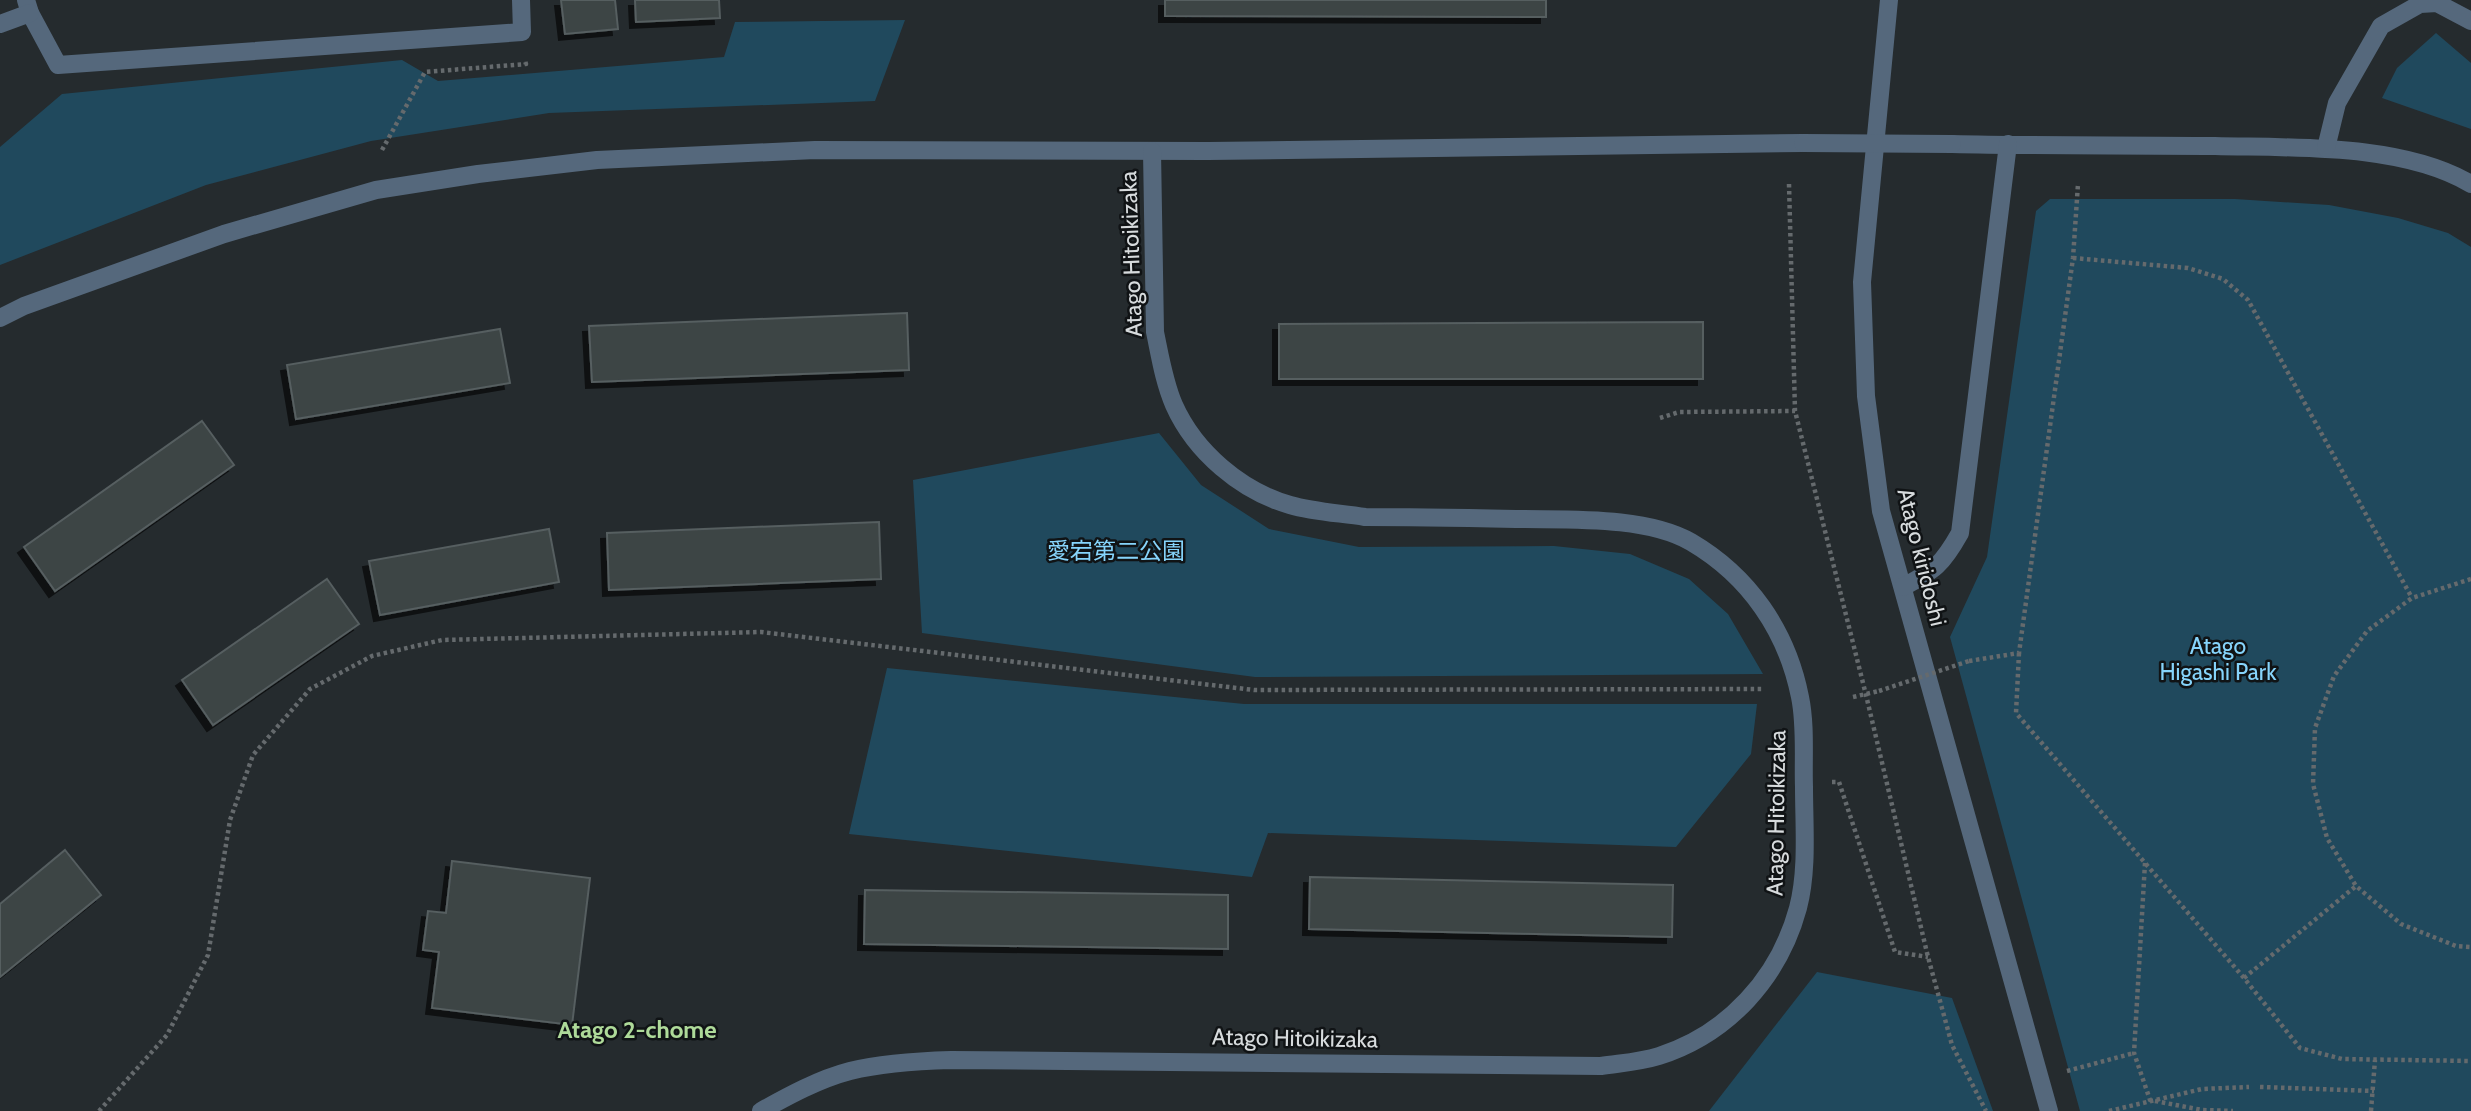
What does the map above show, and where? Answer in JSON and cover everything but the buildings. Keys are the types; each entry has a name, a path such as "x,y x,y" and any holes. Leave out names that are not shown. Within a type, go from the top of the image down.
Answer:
{"street":[{"path":"0,24 28,7 58,65 522,32 521,0"},
{"name":"Atago kiridoshi","path":"1889,0 1863,282 1866,396 1881,511 2049,1111"},
{"path":"2326,148 2337,103 2381,26 2420,4 2437,3 2471,21"},
{"path":"0,318 24,306 224,234 376,190 478,174 597,160 815,149 1152,151 1803,143 2326,148 2398,158 2453,174 2471,184"},
{"path":"1903,587 1937,568 1948,555 1959,533 2008,144"},
{"name":"Atago Hitoikizaka","path":"761,1111 784,1098 848,1072 901,1062 951,1060 1601,1066 1657,1057 1688,1045 1719,1026 1746,1003 1768,975 1785,945 1799,906 1802,875 1804,783 1801,699 1789,656 1771,617 1747,586 1689,541 1659,530 1617,522 1365,517 1325,512 1289,505 1251,488 1223,468 1202,449 1174,405 1155,332 1152,151"}],"path":[{"path":"382,150 425,72 526,64 522,32"},
{"path":"1789,184 1795,411 1928,957 1952,1045 1986,1111"},
{"path":"2078,184 2073,258 2019,653 2016,713 2244,978 2300,1048 2342,1059 2471,1061"},
{"path":"2073,258 2188,268 2222,279 2248,300 2412,598"},
{"path":"1660,418 1679,412 1795,411"},
{"path":"2471,579 2412,598 2367,631 2334,676 2315,729 2313,784 2327,838 2356,886 2401,924 2456,946 2471,947"},
{"path":"99,1111 167,1035 208,955 230,820 253,755 310,689 372,656 442,639 761,632 1254,690 1762,689"},
{"path":"1853,697 1880,691 1969,661 2019,653"},
{"path":"1804,783 1839,782 1895,952 1928,957"},
{"path":"2146,863 2134,1053 2150,1100"},
{"path":"2244,978 2356,886"},
{"path":"2063,1072 2134,1053"},
{"path":"2371,1111 2375,1060"},
{"path":"2109,1111 2202,1088 2249,1087"},
{"path":"2260,1087 2374,1091"},
{"path":"2150,1100 2202,1110 2232,1111"}],"green space":[{"path":"905,20 875,101 549,113 371,141 206,185 0,265 0,147 62,94 402,60 438,81 724,57 735,22"},
{"path":"2436,33 2471,63 2471,129 2382,98 2397,68"},
{"name":"Atago Higashi Park","path":"2050,199 2235,199 2329,205 2398,218 2448,233 2471,247 2471,1111 2080,1111 1950,637 1987,557 2036,211"},
{"name":"愛宕第二公園","path":"1159,433 1201,485 1269,529 1359,547 1554,546 1630,554 1689,579 1728,614 1763,674 1255,677 922,633 913,480"},
{"path":"887,668 1244,704 1757,704 1751,754 1676,847 1268,833 1252,877 849,834"},
{"path":"1817,972 1952,998 1993,1111 1709,1111"}],"district":[{"name":"Atago 2-chome","path":"637,1030"}]}
